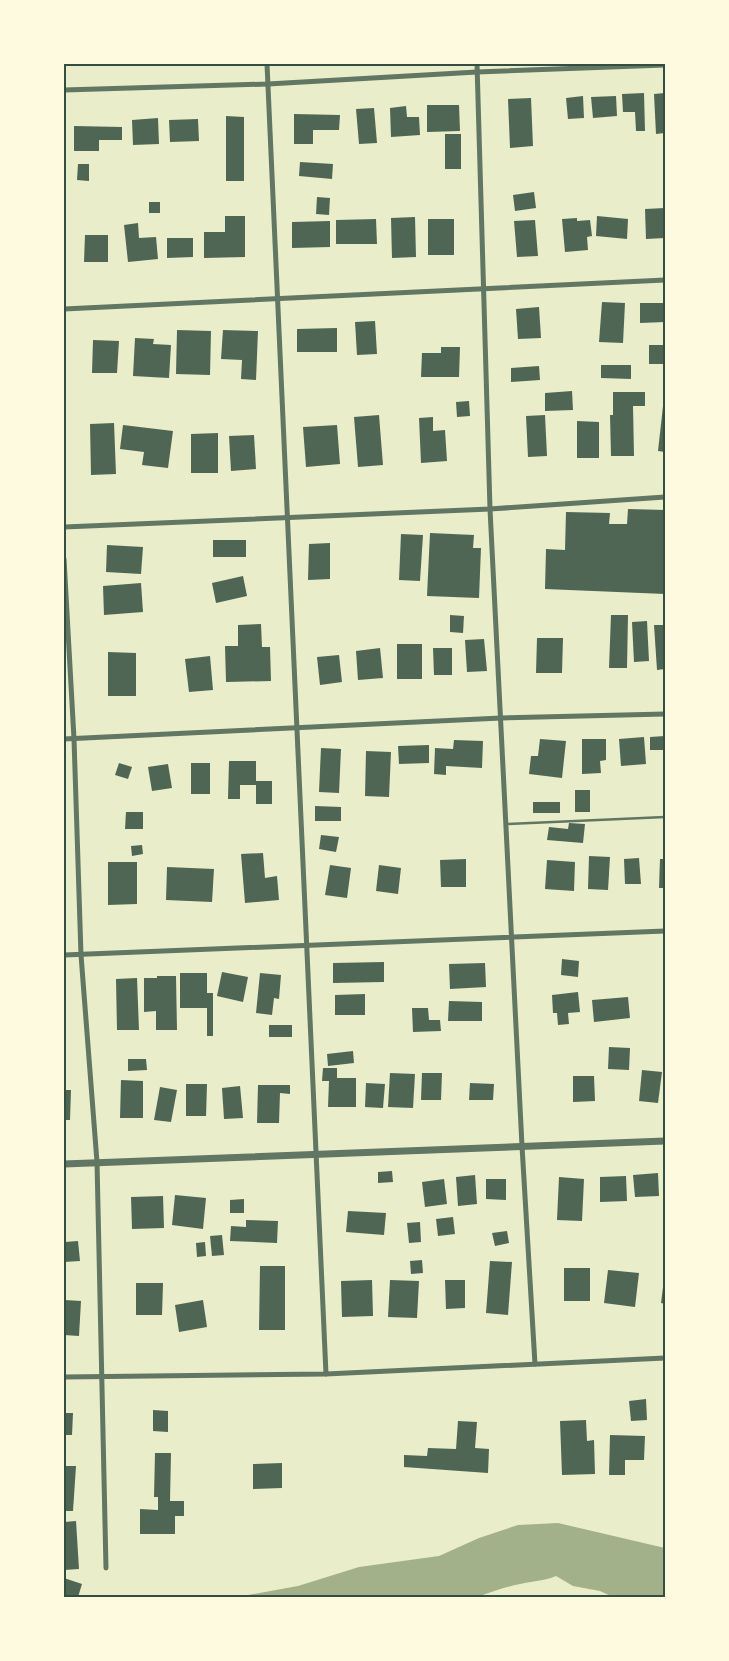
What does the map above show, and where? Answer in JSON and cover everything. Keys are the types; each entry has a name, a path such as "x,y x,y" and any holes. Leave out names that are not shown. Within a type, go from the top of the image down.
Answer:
{"street":[{"path":"267,64 326,1374"},
{"path":"477,64 490,509 534,1364"},
{"path":"64,90 268,84 665,64"},
{"path":"64,310 665,280"},
{"path":"64,527 490,509 665,497"},
{"path":"64,559 74,739 81,954 97,1162 106,1568"},
{"path":"64,739 501,718 665,714"},
{"path":"64,955 513,938 665,930"},
{"path":"64,1164 665,1141"},
{"path":"64,1377 326,1374 665,1358"}],"lane":[{"path":"507,824 665,817"}],"shaded area":[{"path":"558,1523 665,1548 665,1597 613,1597 600,1591 573,1586 556,1576 477,1597 245,1597 298,1586 359,1567 439,1556 479,1538 518,1525"}],"building":[{"path":"644,93 645,131 636,131 635,112 623,112 622,94"},
{"path":"665,93 665,133 656,134 654,94"},
{"path":"583,96 584,118 568,119 566,98"},
{"path":"616,96 617,116 593,118 591,97"},
{"path":"531,98 533,146 510,148 508,99"},
{"path":"427,105 459,105 460,131 427,132"},
{"path":"406,106 407,117 419,117 420,135 391,137 390,108"},
{"path":"374,108 377,143 359,144 356,109"},
{"path":"294,114 340,115 339,130 313,130 313,144 294,144"},
{"path":"226,116 244,117 244,181 226,181"},
{"path":"158,118 159,144 133,145 132,120"},
{"path":"198,119 199,141 170,142 169,120"},
{"path":"74,126 122,127 122,140 99,140 99,151 74,151"},
{"path":"445,134 461,134 461,169 445,169"},
{"path":"300,162 333,164 332,179 299,176"},
{"path":"78,164 89,164 89,181 77,180"},
{"path":"534,192 536,208 515,211 513,195"},
{"path":"317,197 330,198 329,215 316,214"},
{"path":"149,202 160,202 160,213 149,213"},
{"path":"665,208 665,238 646,239 645,209"},
{"path":"225,216 245,216 245,257 204,258 204,232 225,232"},
{"path":"597,216 628,219 627,239 596,236"},
{"path":"415,217 416,257 392,258 391,218"},
{"path":"577,218 577,221 590,220 592,236 587,237 588,250 565,252 562,219"},
{"path":"376,219 377,244 336,244 336,220"},
{"path":"428,219 454,219 454,255 428,255"},
{"path":"535,220 538,256 517,257 514,221"},
{"path":"330,221 330,247 292,248 292,222"},
{"path":"138,223 139,238 156,237 158,259 128,262 124,225"},
{"path":"85,235 108,235 108,262 84,262"},
{"path":"167,238 193,238 193,257 167,258"},
{"path":"602,302 625,303 623,343 599,342"},
{"path":"640,303 665,303 665,322 640,323"},
{"path":"539,307 541,338 518,339 516,309"},
{"path":"375,321 377,354 357,355 355,322"},
{"path":"337,328 337,352 297,352 297,329"},
{"path":"177,330 211,331 210,375 176,374"},
{"path":"223,330 258,331 256,380 241,379 242,360 221,359"},
{"path":"135,338 154,339 153,344 171,345 169,378 133,376"},
{"path":"93,340 119,341 117,373 92,373"},
{"path":"649,345 665,345 665,364 649,364"},
{"path":"441,347 460,347 459,377 421,377 422,353 441,353"},
{"path":"601,365 631,365 631,379 601,378"},
{"path":"539,366 540,380 511,382 511,368"},
{"path":"572,391 573,410 545,411 545,393"},
{"path":"613,392 645,392 645,406 633,406 634,456 611,456 610,415 613,415"},
{"path":"469,401 470,416 457,417 456,402"},
{"path":"663,406 665,406 665,452 658,451"},
{"path":"379,415 383,465 358,467 354,417"},
{"path":"545,415 547,456 528,457 526,416"},
{"path":"433,417 433,431 445,430 447,461 421,463 419,418"},
{"path":"577,421 599,422 599,458 577,458"},
{"path":"114,423 116,474 91,475 90,424"},
{"path":"123,425 173,431 168,468 142,465 144,452 120,449"},
{"path":"337,425 340,464 306,467 303,427"},
{"path":"218,433 218,473 191,473 191,434"},
{"path":"254,435 256,469 231,471 229,436"},
{"path":"628,509 665,510 665,594 545,589 546,549 565,550 566,512 610,513 609,524 627,524"},
{"path":"430,533 474,535 473,548 481,548 479,598 427,596"},
{"path":"401,534 423,535 420,581 399,580"},
{"path":"213,540 246,540 246,557 213,557"},
{"path":"330,543 330,579 308,580 309,544"},
{"path":"107,545 143,547 141,574 106,572"},
{"path":"243,576 247,596 216,603 212,583"},
{"path":"141,583 143,612 104,615 103,586"},
{"path":"450,615 464,616 463,633 450,632"},
{"path":"611,615 628,615 627,668 609,668"},
{"path":"647,621 649,661 634,662 632,622"},
{"path":"261,624 262,647 270,647 271,681 226,682 225,646 238,646 238,625"},
{"path":"654,625 665,625 665,669 657,670"},
{"path":"537,638 563,638 562,673 536,673"},
{"path":"484,639 487,671 467,672 465,640"},
{"path":"397,644 422,644 422,679 397,679"},
{"path":"380,648 383,678 358,680 356,651"},
{"path":"433,648 452,648 452,675 434,675"},
{"path":"108,652 136,653 136,696 108,696"},
{"path":"339,655 342,682 320,685 317,657"},
{"path":"210,656 213,690 189,692 185,659"},
{"path":"665,736 665,750 650,750 650,737"},
{"path":"644,737 646,764 621,766 619,739"},
{"path":"540,739 566,741 562,778 529,774 531,756 538,756"},
{"path":"582,739 606,739 606,760 600,761 601,773 582,774"},
{"path":"454,740 483,741 482,768 446,766 446,775 434,774 435,748 453,749"},
{"path":"429,745 429,763 399,764 398,746"},
{"path":"321,748 341,749 339,793 319,792"},
{"path":"366,751 391,752 389,797 365,796"},
{"path":"229,761 256,761 256,781 272,781 272,804 256,804 256,785 240,785 240,799 228,799"},
{"path":"119,763 132,767 128,779 115,775"},
{"path":"191,763 210,763 210,794 191,794"},
{"path":"168,764 172,788 152,791 148,767"},
{"path":"575,790 590,790 590,812 575,812"},
{"path":"533,802 560,802 560,813 533,813"},
{"path":"315,806 341,807 341,821 315,821"},
{"path":"126,812 143,812 143,829 125,829"},
{"path":"569,823 585,824 583,843 547,840 549,827 568,829"},
{"path":"321,835 339,837 336,852 319,849"},
{"path":"142,845 143,854 132,856 131,846"},
{"path":"263,853 265,878 277,876 279,900 245,903 241,854"},
{"path":"589,856 610,857 608,890 588,889"},
{"path":"639,858 641,884 625,884 624,859"},
{"path":"466,859 466,887 441,887 440,860"},
{"path":"660,859 665,859 665,888 659,888"},
{"path":"547,860 575,862 574,891 545,889"},
{"path":"108,862 137,862 137,904 108,905"},
{"path":"330,865 351,868 347,898 325,895"},
{"path":"379,865 401,868 398,894 376,891"},
{"path":"167,867 214,869 212,902 166,900"},
{"path":"562,959 579,961 578,977 561,975"},
{"path":"384,962 384,982 333,983 333,963"},
{"path":"485,963 486,987 450,989 449,964"},
{"path":"222,972 248,977 243,1002 217,996"},
{"path":"180,973 207,973 207,993 213,993 213,1036 207,1036 207,1008 180,1008"},
{"path":"260,973 281,975 279,999 274,998 272,1015 256,1013"},
{"path":"157,976 176,976 177,1030 156,1030 156,1011 144,1012 144,978 157,978"},
{"path":"137,978 139,1030 117,1030 116,979"},
{"path":"578,992 580,1012 568,1013 569,1024 558,1025 557,1013 553,1013 552,995"},
{"path":"365,994 365,1015 335,1015 335,995"},
{"path":"628,997 630,1018 594,1022 592,1000"},
{"path":"449,1001 482,1002 482,1021 448,1021"},
{"path":"412,1008 428,1008 429,1020 440,1020 441,1031 413,1032"},
{"path":"269,1025 292,1025 292,1037 269,1037"},
{"path":"609,1047 630,1048 629,1070 608,1069"},
{"path":"353,1051 354,1063 328,1066 327,1054"},
{"path":"128,1059 146,1059 147,1070 128,1071"},
{"path":"323,1068 337,1068 337,1078 356,1078 356,1107 328,1107 329,1081 322,1081"},
{"path":"642,1070 662,1072 658,1103 639,1101"},
{"path":"390,1073 415,1074 413,1108 388,1107"},
{"path":"422,1073 442,1073 441,1100 421,1100"},
{"path":"573,1076 594,1076 595,1101 573,1102"},
{"path":"121,1080 143,1081 143,1118 120,1118"},
{"path":"366,1083 385,1084 383,1108 365,1107"},
{"path":"470,1083 494,1084 493,1100 469,1100"},
{"path":"186,1084 207,1084 206,1116 186,1116"},
{"path":"258,1085 290,1085 290,1094 280,1093 279,1123 257,1123"},
{"path":"240,1086 243,1118 224,1119 222,1088"},
{"path":"160,1087 177,1090 171,1122 154,1120"},
{"path":"64,1090 71,1090 70,1120 64,1120"},
{"path":"392,1171 393,1182 378,1183 378,1172"},
{"path":"658,1173 659,1196 635,1197 633,1175"},
{"path":"475,1175 477,1204 458,1206 456,1177"},
{"path":"626,1176 627,1201 600,1202 600,1177"},
{"path":"559,1177 584,1179 582,1221 557,1220"},
{"path":"444,1179 447,1204 425,1207 422,1182"},
{"path":"486,1179 506,1179 506,1200 486,1199"},
{"path":"175,1195 206,1198 203,1229 172,1225"},
{"path":"163,1196 164,1228 132,1229 131,1197"},
{"path":"244,1199 244,1213 230,1213 230,1200"},
{"path":"348,1211 386,1213 384,1235 346,1232"},
{"path":"453,1217 455,1234 438,1236 436,1219"},
{"path":"246,1220 278,1221 277,1243 230,1241 231,1226 246,1227"},
{"path":"420,1222 421,1242 409,1243 407,1223"},
{"path":"507,1231 509,1243 495,1246 492,1233"},
{"path":"222,1235 224,1255 212,1256 210,1236"},
{"path":"78,1241 80,1261 64,1262 64,1242"},
{"path":"205,1242 206,1256 197,1257 196,1243"},
{"path":"422,1260 423,1273 411,1274 410,1261"},
{"path":"490,1261 512,1262 508,1315 486,1313"},
{"path":"260,1266 285,1266 285,1330 259,1330"},
{"path":"564,1268 590,1268 590,1301 564,1301"},
{"path":"608,1270 639,1273 635,1307 604,1303"},
{"path":"665,1279 665,1304 661,1303"},
{"path":"372,1280 373,1316 342,1317 341,1281"},
{"path":"390,1280 419,1281 417,1318 388,1317"},
{"path":"445,1280 465,1280 465,1308 446,1309"},
{"path":"136,1283 163,1283 162,1315 136,1315"},
{"path":"65,1300 81,1301 79,1336 64,1335"},
{"path":"203,1300 207,1327 179,1332 175,1305"},
{"path":"646,1399 647,1420 631,1421 629,1401"},
{"path":"153,1410 168,1411 168,1432 153,1431"},
{"path":"64,1413 73,1413 72,1435 64,1435"},
{"path":"586,1420 587,1441 594,1440 595,1474 562,1475 560,1421"},
{"path":"458,1421 477,1422 475,1448 489,1449 488,1473 404,1467 404,1455 427,1456 428,1448 456,1449"},
{"path":"610,1435 645,1436 644,1460 625,1460 625,1475 609,1475"},
{"path":"155,1453 171,1453 170,1501 184,1501 184,1516 175,1516 175,1534 140,1534 140,1509 158,1510 158,1497 154,1497"},
{"path":"282,1463 282,1488 253,1489 253,1464"},
{"path":"64,1466 76,1466 73,1511 64,1511"},
{"path":"76,1521 79,1569 64,1570 64,1522"},
{"path":"64,1578 82,1584 78,1597 64,1597"}]}
